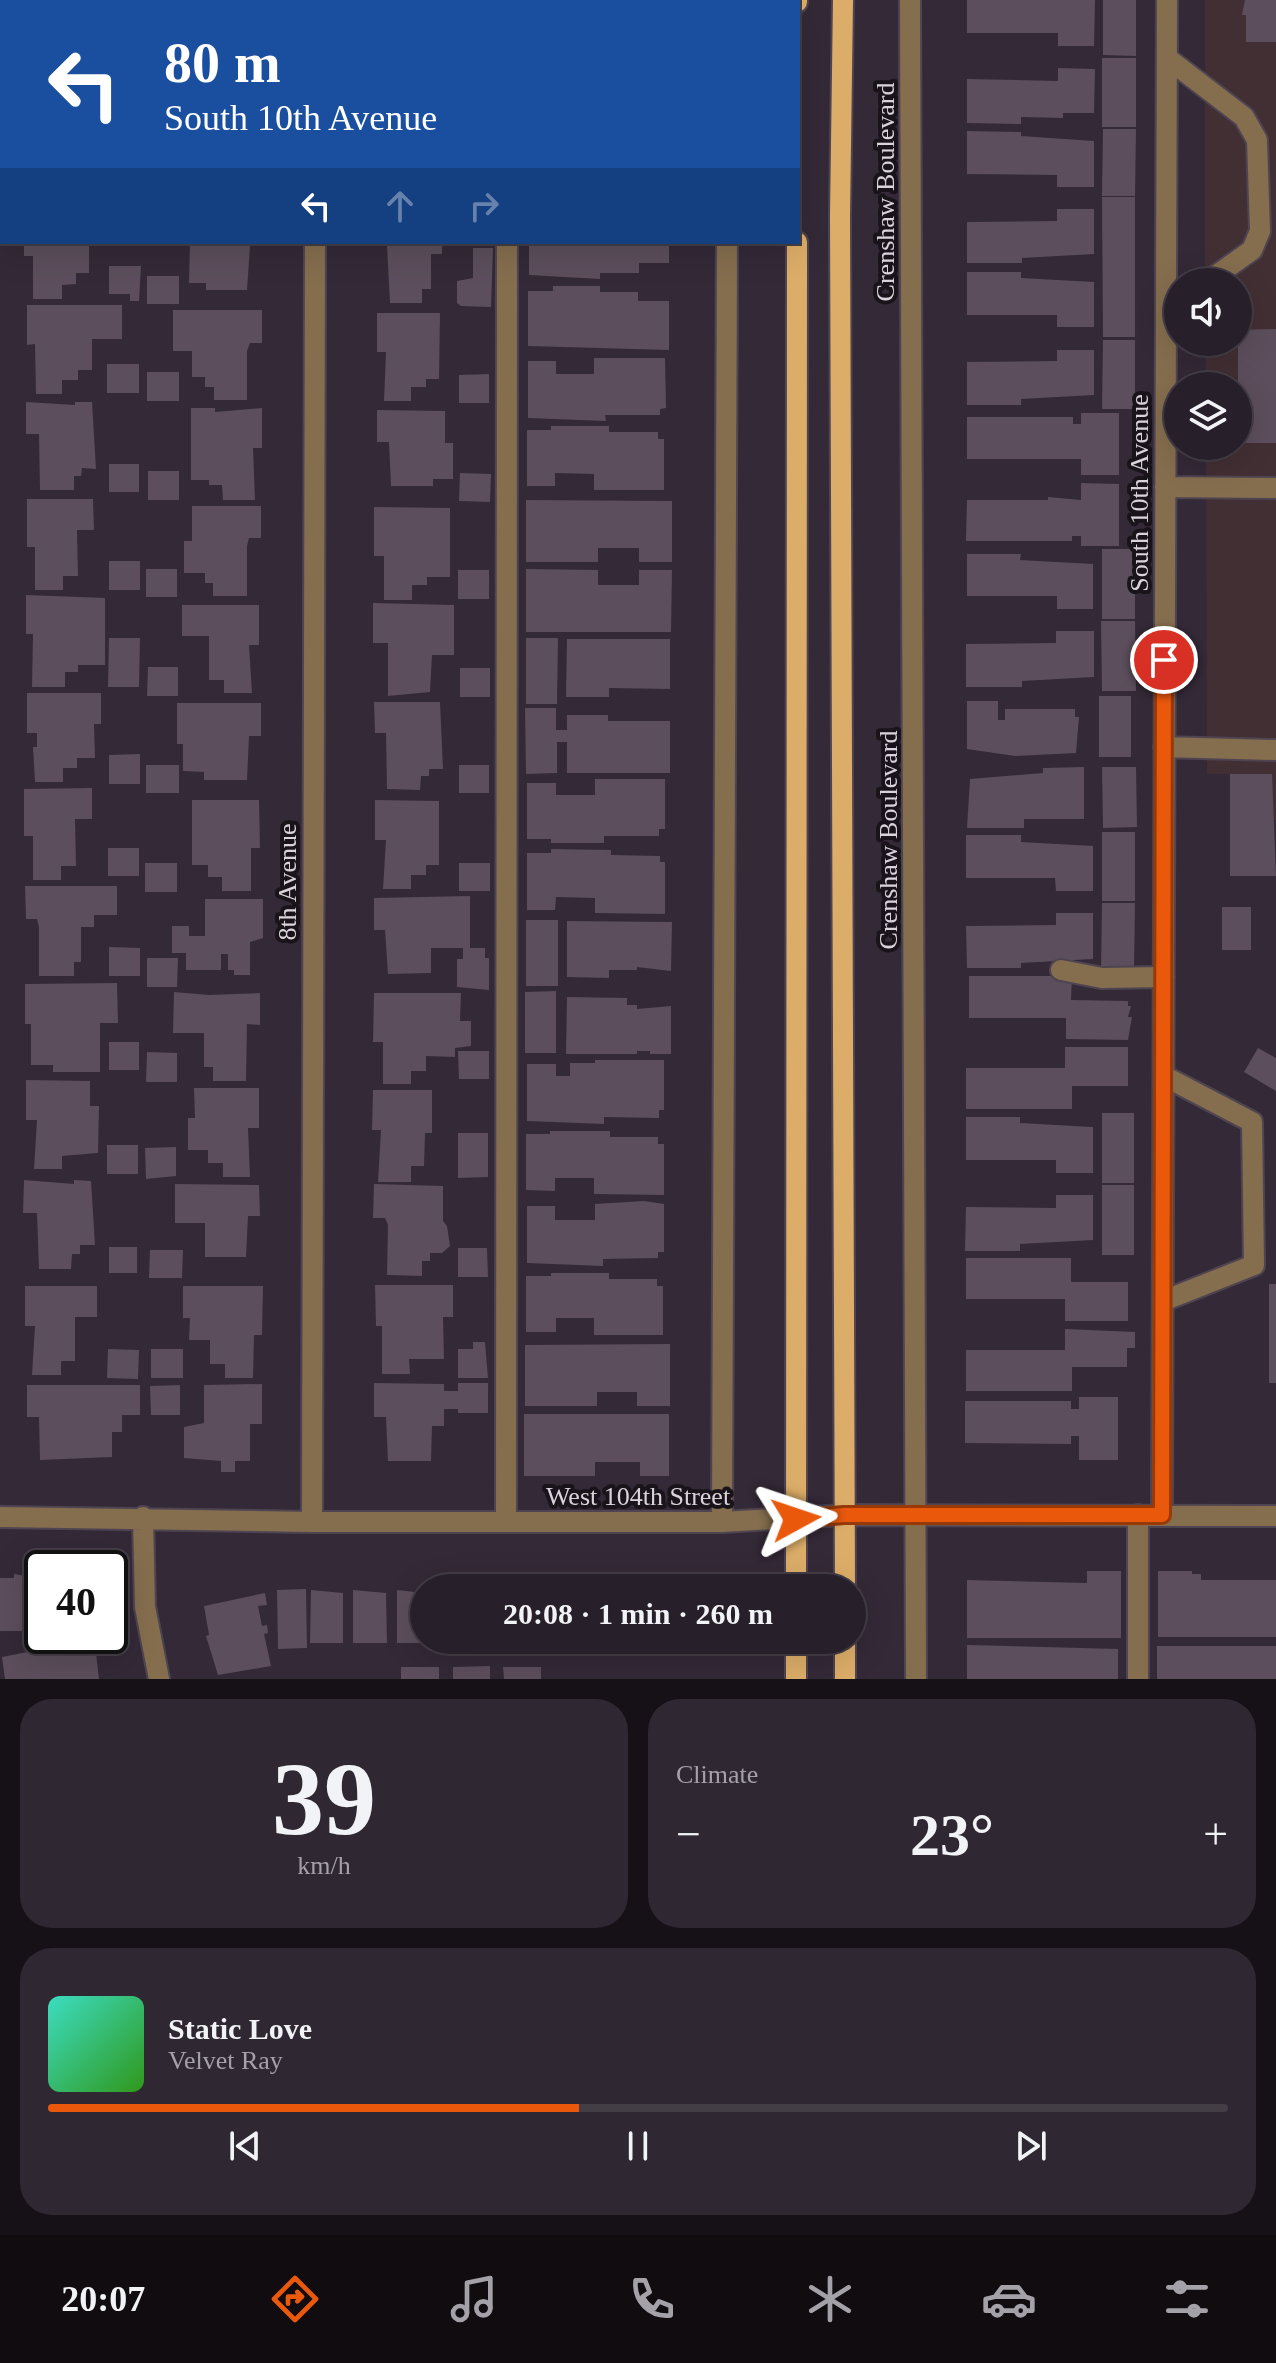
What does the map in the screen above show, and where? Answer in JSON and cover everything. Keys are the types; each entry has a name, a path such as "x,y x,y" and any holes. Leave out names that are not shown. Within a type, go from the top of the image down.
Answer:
{"main road":[{"name":"Crenshaw Boulevard","path":"843,0 840,216 845,1574"},
{"path":"796,1574 797,244"},
{"path":"796,1654 796,1679"},
{"path":"845,1654 845,1679"}],"street":[{"name":"Crenshaw Boulevard","path":"910,0 916,1679"},
{"name":"South 10th Avenue","path":"1167,0 1171,268"},
{"path":"1167,58 1244,117 1257,140 1260,231 1252,250 1227,268"},
{"name":"8th Avenue","path":"312,1522 315,244"},
{"path":"506,1522 507,244"},
{"path":"722,1522 727,244"},
{"name":"South 10th Avenue","path":"1162,1515 1165,487 1170,356"},
{"path":"1165,487 1276,488"},
{"path":"1164,747 1276,750"},
{"path":"1061,970 1102,978 1164,977"},
{"path":"1163,1301 1254,1265 1252,1122 1164,1076"},
{"name":"West 104th Street","path":"0,1517 312,1522 722,1522 844,1515 1276,1516"},
{"path":"1138,1515 1138,1679"},
{"path":"143,1517 145,1607 159,1679"}],"shaded area":[{"path":"1205,0 1276,0 1276,820 1272,820 1272,775 1207,774 1206,460 1252,460 1252,372 1206,372 1205,356 1252,356 1252,268 1205,268"}],"building":[{"path":"967,0 1095,0 1094,46 1058,46 1058,33 967,33"},
{"path":"1103,0 1136,0 1136,56 1103,55"},
{"path":"1245,0 1276,0 1276,42 1246,42 1246,15 1242,15"},
{"path":"1102,58 1136,58 1136,127 1102,127"},
{"path":"1058,68 1095,69 1094,113 1063,113 1063,118 1021,117 1021,124 967,123 967,79 1058,81"},
{"path":"1103,129 1136,129 1135,196 1102,196"},
{"path":"967,131 1021,132 1021,136 1094,141 1094,187 1057,187 1057,175 967,174"},
{"path":"1102,197 1135,197 1135,337 1103,337"},
{"path":"1057,209 1094,209 1094,254 1022,258 1022,263 967,263 967,222 1057,221"},
{"path":"24,244 89,244 89,273 76,273 76,284 62,285 62,299 33,299 33,256 24,256"},
{"path":"190,244 262,244 250,246 247,290 206,290 206,283 189,283"},
{"path":"442,244 442,254 431,254 431,289 422,289 422,303 390,303 387,246 376,246"},
{"path":"529,244 669,244 669,263 639,263 639,273 600,273 600,279 529,275"},
{"path":"473,248 493,248 491,307 461,306 457,303 457,281 473,278"},
{"path":"109,266 141,266 139,301 130,301 130,294 109,294"},
{"path":"967,272 1021,272 1021,278 1094,282 1094,327 1057,327 1057,315 967,315"},
{"path":"147,276 179,276 179,304 147,304"},
{"path":"553,286 600,286 600,292 638,292 638,301 669,301 669,350 528,346 528,291 553,291"},
{"path":"27,305 122,305 122,339 92,339 92,370 78,370 78,380 62,380 62,394 36,394 35,344 27,345"},
{"path":"173,310 262,310 262,343 250,343 247,351 247,400 214,400 214,387 205,387 205,377 192,377 192,351 173,351"},
{"path":"377,313 440,313 439,379 426,379 426,387 411,387 411,401 384,401 386,352 377,352"},
{"path":"1276,329 1276,443 1252,443 1252,372 1238,372 1238,356 1252,356 1252,330"},
{"path":"1103,340 1135,340 1135,409 1102,409"},
{"path":"1057,350 1094,350 1094,395 1021,399 1021,405 967,405 967,362 1057,361"},
{"path":"594,358 665,358 666,408 660,409 660,415 605,415 606,421 528,418 528,361 556,361 556,374 594,374"},
{"path":"107,364 139,364 139,393 107,393"},
{"path":"147,372 179,372 179,401 147,401"},
{"path":"489,374 489,403 459,403 459,375"},
{"path":"26,402 75,405 75,402 92,402 96,469 82,468 81,476 74,476 74,490 40,490 39,434 26,434"},
{"path":"191,408 215,408 215,412 262,408 262,448 253,448 255,500 223,500 222,485 209,485 209,480 191,480"},
{"path":"377,410 445,411 445,443 453,443 453,479 433,479 433,486 391,486 389,442 377,442"},
{"path":"1081,413 1119,413 1119,475 1081,475 1081,459 967,459 967,417 1073,417 1073,424 1081,424"},
{"path":"551,426 609,426 609,432 658,432 658,439 664,439 664,490 594,490 594,474 555,473 555,486 527,486 527,430 551,430"},
{"path":"109,464 139,464 139,492 109,492"},
{"path":"148,471 179,471 179,500 148,500"},
{"path":"460,473 491,474 490,502 459,501"},
{"path":"1081,483 1119,484 1119,546 1081,546 1081,536 1072,536 1072,541 966,541 967,500 1048,500 1048,497 1081,500"},
{"path":"27,499 93,499 94,530 77,530 78,576 63,576 63,590 35,590 35,547 27,547"},
{"path":"526,500 672,501 672,562 639,562 639,548 598,548 598,562 526,562"},
{"path":"192,506 261,506 261,538 249,538 247,546 247,596 213,596 213,583 205,583 205,573 184,573 184,541 192,541"},
{"path":"374,507 450,508 450,577 427,577 427,585 412,585 412,600 384,600 384,556 374,556"},
{"path":"1102,549 1135,549 1135,619 1102,619"},
{"path":"967,554 1021,554 1020,560 1093,564 1093,609 1057,609 1057,596 967,596"},
{"path":"109,561 140,561 140,590 109,590"},
{"path":"146,569 177,569 177,597 146,597"},
{"path":"526,569 598,570 598,585 639,585 639,570 672,570 671,632 526,632"},
{"path":"458,570 489,570 489,599 458,599"},
{"path":"26,595 105,598 105,665 78,665 78,672 65,672 65,687 32,687 33,634 26,634"},
{"path":"373,603 454,605 454,655 432,655 430,692 388,696 388,643 373,643"},
{"path":"182,605 259,605 259,645 249,645 252,693 224,693 224,680 209,680 209,636 182,636"},
{"path":"1101,621 1135,621 1136,691 1102,691"},
{"path":"1056,631 1094,631 1094,677 1022,681 1022,687 966,687 966,644 1056,643"},
{"path":"109,638 140,638 139,687 108,687"},
{"path":"526,638 558,638 557,704 526,704"},
{"path":"567,639 670,639 670,689 609,688 609,697 566,697"},
{"path":"148,667 178,667 178,696 147,696"},
{"path":"460,668 490,668 490,697 460,697"},
{"path":"27,693 101,693 101,724 94,724 95,758 77,758 77,768 63,768 63,782 35,782 33,747 37,747 37,733 27,733"},
{"path":"1099,696 1131,696 1131,757 1099,757"},
{"path":"967,701 998,701 998,720 1005,720 1005,709 1075,709 1075,717 1079,717 1076,753 1015,756 967,749"},
{"path":"374,702 440,702 443,769 429,769 429,776 421,776 420,790 387,789 386,733 375,733"},
{"path":"177,703 261,703 261,736 249,736 247,780 204,780 204,772 183,771 183,744 177,744"},
{"path":"525,708 556,708 556,730 567,730 567,715 608,715 608,721 670,721 670,773 567,773 567,742 557,742 557,773 526,774"},
{"path":"140,754 140,784 109,784 109,755"},
{"path":"146,765 179,765 179,793 146,793"},
{"path":"459,765 489,765 489,793 459,793"},
{"path":"1084,767 1084,819 1024,819 1024,828 967,828 970,779 1043,773 1043,768"},
{"path":"1102,767 1136,767 1137,827 1103,828"},
{"path":"1230,774 1272,774 1276,876 1230,876"},
{"path":"595,779 665,779 665,829 659,829 659,836 604,836 604,843 551,843 551,839 527,839 527,783 556,783 556,795 595,795"},
{"path":"92,788 92,819 75,819 76,866 61,866 61,880 33,880 33,836 24,836 24,789"},
{"path":"192,800 259,800 260,848 251,848 251,891 222,891 222,877 208,877 208,865 192,865"},
{"path":"375,800 439,801 439,865 426,865 426,875 411,875 411,889 383,889 386,840 375,840"},
{"path":"1102,832 1135,832 1135,901 1102,901"},
{"path":"966,835 1021,835 1021,842 1093,846 1093,891 1056,891 1055,878 966,878"},
{"path":"108,848 139,848 139,876 108,876"},
{"path":"551,849 611,850 611,855 660,856 660,862 665,862 665,914 595,913 595,898 556,897 555,910 527,910 527,853 551,853"},
{"path":"145,863 177,863 177,892 145,892"},
{"path":"459,863 490,863 490,891 459,891"},
{"path":"25,886 117,886 117,915 94,915 94,927 81,927 81,962 74,962 74,976 39,976 39,927 37,919 26,919"},
{"path":"470,896 470,948 485,948 485,958 489,958 489,990 457,987 457,959 463,959 463,948 431,948 431,973 388,974 385,930 374,930 374,898"},
{"path":"205,899 263,899 263,938 250,942 250,975 234,975 234,970 228,970 228,954 221,954 221,970 186,970 186,953 172,953 172,926 189,926 189,936 205,936"},
{"path":"1102,903 1135,903 1134,972 1101,972"},
{"path":"1222,907 1251,907 1251,950 1222,950"},
{"path":"1056,913 1093,913 1093,959 1021,963 1021,968 967,968 966,926 1056,925"},
{"path":"526,920 558,920 558,986 526,986"},
{"path":"567,921 672,922 671,971 637,967 637,970 609,970 609,978 567,977"},
{"path":"109,947 140,948 140,976 109,976"},
{"path":"147,958 178,958 177,987 147,987"},
{"path":"969,976 1072,976 1071,1000 1128,1001 1128,1006 1131,1006 1128,1017 1132,1017 1128,1040 1066,1039 1066,1018 969,1018"},
{"path":"117,983 118,1023 100,1023 100,1072 53,1072 53,1065 31,1065 31,1024 25,1024 25,984"},
{"path":"556,991 556,1053 525,1053 525,992"},
{"path":"174,992 209,995 260,993 260,1025 247,1024 246,1081 213,1081 213,1067 204,1067 204,1033 173,1033"},
{"path":"374,993 461,993 460,1021 471,1021 471,1046 455,1048 455,1057 426,1056 426,1071 411,1071 411,1084 383,1084 383,1042 373,1042"},
{"path":"567,997 627,998 627,1005 637,1005 637,1009 671,1006 671,1054 637,1051 637,1054 566,1054"},
{"path":"109,1042 139,1042 139,1070 109,1070"},
{"path":"1065,1047 1128,1047 1128,1086 1072,1086 1072,1109 966,1109 966,1068 1065,1068"},
{"path":"1258,1048 1276,1058 1276,1091 1244,1072"},
{"path":"458,1051 489,1051 489,1079 459,1079"},
{"path":"147,1052 177,1053 177,1082 146,1082"},
{"path":"595,1060 664,1060 664,1110 659,1110 659,1118 604,1117 604,1124 527,1121 527,1064 556,1064 556,1076 570,1076 570,1063 595,1063"},
{"path":"26,1080 90,1081 90,1106 99,1106 98,1153 62,1156 62,1169 34,1169 37,1120 26,1120"},
{"path":"194,1088 259,1088 259,1128 248,1128 250,1177 223,1177 223,1163 208,1163 208,1150 188,1150 188,1118 195,1118"},
{"path":"373,1090 432,1090 432,1133 425,1133 424,1166 411,1166 411,1182 378,1182 381,1130 372,1130"},
{"path":"1102,1113 1134,1113 1134,1183 1102,1183"},
{"path":"966,1117 1020,1117 1020,1123 1093,1127 1093,1173 1056,1173 1056,1160 966,1160"},
{"path":"550,1131 610,1131 610,1137 658,1137 658,1144 664,1144 664,1195 594,1194 594,1178 555,1178 555,1191 526,1190 526,1134 550,1134"},
{"path":"458,1133 488,1133 488,1177 458,1178"},
{"path":"107,1145 138,1145 138,1174 107,1174"},
{"path":"176,1147 176,1176 146,1179 145,1148"},
{"path":"24,1180 74,1184 74,1180 91,1181 95,1245 80,1245 80,1254 72,1254 71,1269 39,1269 37,1213 23,1213"},
{"path":"175,1184 259,1185 260,1216 248,1216 246,1257 205,1257 205,1223 175,1223"},
{"path":"374,1184 443,1186 443,1221 447,1226 450,1246 442,1253 430,1253 430,1261 422,1261 422,1276 387,1275 388,1225 385,1218 373,1218"},
{"path":"1102,1185 1134,1185 1134,1255 1102,1255"},
{"path":"1056,1195 1093,1195 1093,1240 1020,1244 1020,1251 965,1251 966,1207 1056,1208"},
{"path":"644,1201 664,1204 664,1252 658,1252 658,1258 603,1259 603,1266 527,1263 527,1206 555,1206 555,1220 595,1220 595,1204"},
{"path":"109,1247 137,1247 137,1273 109,1273"},
{"path":"458,1248 487,1248 488,1277 458,1277"},
{"path":"150,1250 183,1250 182,1278 149,1278"},
{"path":"966,1258 1071,1258 1071,1282 1128,1282 1128,1321 1065,1321 1065,1299 966,1299"},
{"path":"551,1273 609,1273 609,1279 657,1279 657,1286 663,1286 663,1335 594,1335 594,1318 556,1318 556,1332 526,1332 526,1276 551,1276"},
{"path":"1269,1284 1276,1284 1276,1383 1269,1383"},
{"path":"375,1285 453,1285 453,1317 443,1317 444,1359 409,1359 410,1374 382,1374 382,1326 376,1326"},
{"path":"25,1286 97,1286 97,1317 75,1317 75,1361 61,1361 61,1375 32,1375 35,1326 25,1326"},
{"path":"183,1286 263,1286 262,1335 254,1335 253,1378 225,1378 225,1364 210,1364 210,1340 189,1340 190,1318 183,1318"},
{"path":"1065,1329 1135,1332 1135,1348 1127,1348 1127,1367 1072,1367 1072,1391 966,1391 966,1350 1065,1350"},
{"path":"473,1342 485,1342 488,1378 458,1378 458,1349 473,1349"},
{"path":"670,1344 670,1406 637,1406 637,1392 597,1392 597,1406 525,1406 525,1345"},
{"path":"108,1349 139,1350 138,1379 107,1378"},
{"path":"151,1349 183,1349 183,1378 151,1378"},
{"path":"374,1383 444,1384 444,1391 458,1391 458,1383 488,1383 488,1413 458,1413 458,1409 444,1409 444,1426 432,1426 431,1461 388,1461 386,1417 374,1417"},
{"path":"262,1384 262,1424 250,1424 250,1461 235,1461 235,1472 221,1472 221,1461 184,1458 184,1427 204,1423 204,1385"},
{"path":"27,1385 140,1385 140,1415 122,1415 122,1432 112,1432 112,1457 40,1460 39,1417 27,1417"},
{"path":"180,1385 180,1415 151,1415 150,1386"},
{"path":"1079,1397 1118,1397 1118,1460 1079,1460 1079,1436 1071,1436 1071,1444 965,1443 965,1401 1071,1401 1071,1409 1079,1409"},
{"path":"524,1414 669,1414 669,1476 640,1476 640,1462 595,1462 595,1476 524,1476"},
{"path":"1087,1571 1121,1571 1121,1638 967,1638 967,1580 1087,1583"},
{"path":"1158,1571 1192,1571 1192,1574 1201,1574 1201,1580 1276,1580 1276,1637 1158,1637"},
{"path":"14,1574 24,1576 24,1631 0,1631 0,1578 14,1578"},
{"path":"306,1589 307,1648 278,1649 277,1590"},
{"path":"311,1590 343,1593 343,1643 310,1643"},
{"path":"353,1590 386,1593 387,1643 353,1643"},
{"path":"397,1590 410,1591 410,1643 397,1643"},
{"path":"265,1593 267,1605 258,1606 262,1626 267,1625 268,1633 264,1634 271,1666 218,1675 206,1636 209,1635 204,1606"},
{"path":"967,1645 1118,1649 1118,1679 967,1679"},
{"path":"1157,1646 1276,1646 1276,1679 1157,1679"},
{"path":"24,1653 96,1654 99,1679 5,1679 2,1657"},
{"path":"490,1666 490,1679 453,1679 453,1667"},
{"path":"401,1667 439,1667 439,1679 401,1679"},
{"path":"503,1667 541,1667 541,1679 504,1679"}],"route":[{"path":"796,1519 844,1515 1162,1515 1164,660"}]}
